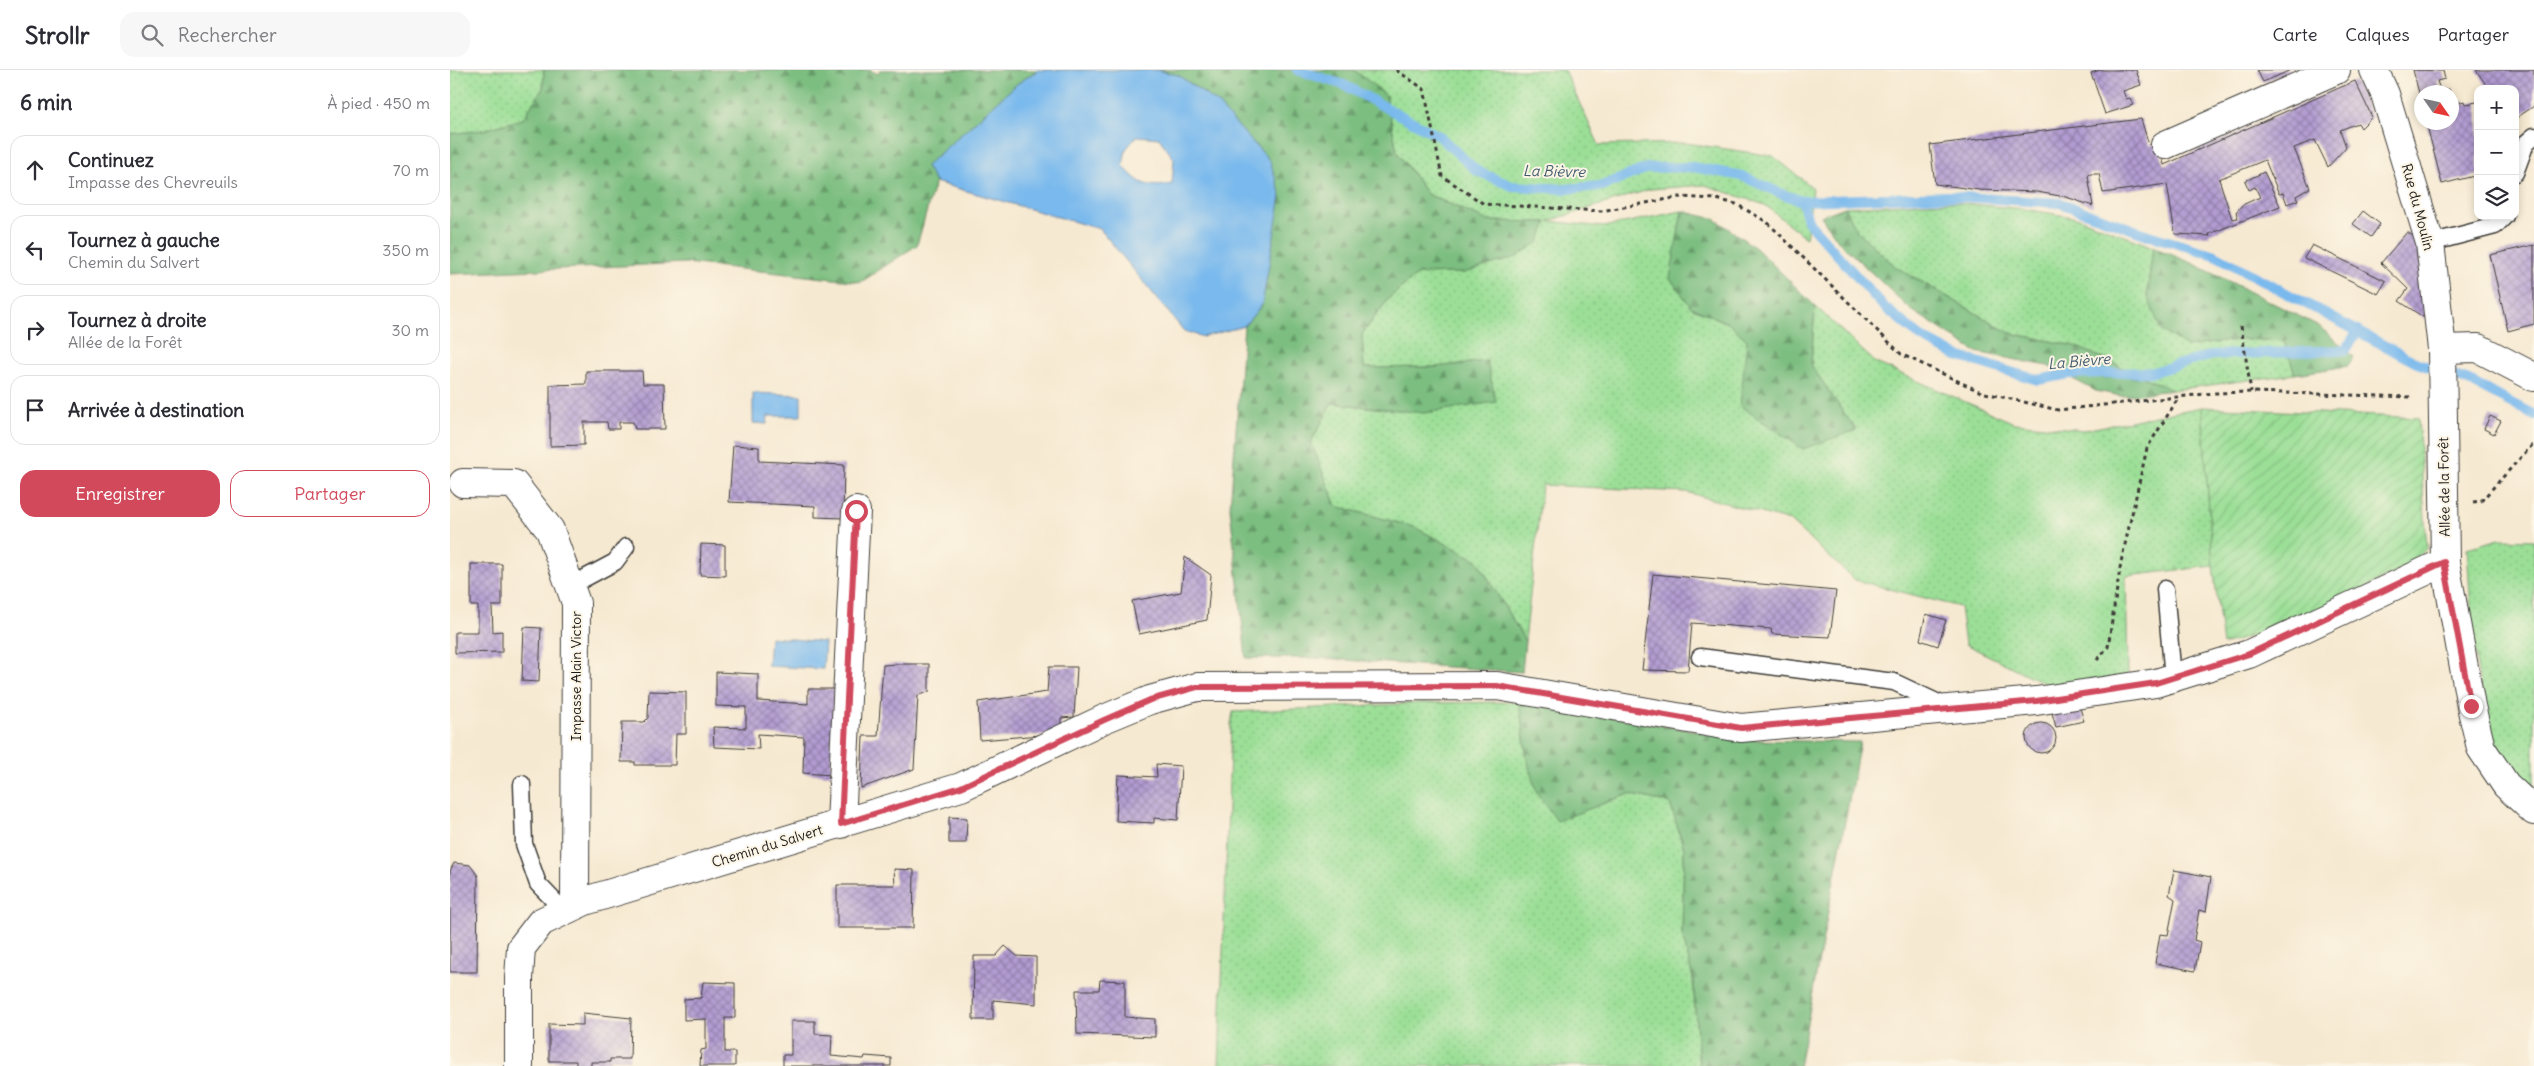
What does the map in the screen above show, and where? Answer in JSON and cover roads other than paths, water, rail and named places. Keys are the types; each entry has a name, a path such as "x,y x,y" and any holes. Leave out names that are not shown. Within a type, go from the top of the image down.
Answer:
{"street":[{"path":"2165,146 2336,70"},
{"name":"Rue du Moulin","path":"2374,70 2385,94 2430,243 2442,349"},
{"path":"2442,349 2478,348 2534,377"},
{"name":"Allée de la Forêt","path":"2442,349 2444,562 2481,748 2506,785 2534,812"},
{"name":"Impasse Alain Victor","path":"463,483 514,484 550,530 576,603 570,908"},
{"path":"841,824 856,511"},
{"name":"Chemin du Salvert","path":"518,1066 521,948 541,922 570,908 961,787 1150,700 1197,687 1497,686 1741,728 2036,701 2156,683 2249,654 2444,562"}],"lane":[{"path":"2519,161 2526,143 2534,136"},
{"path":"2430,243 2495,226 2501,220"},
{"path":"570,586 615,562 626,547"},
{"path":"2165,589 2173,678"},
{"path":"1700,657 1894,682 1952,709"},
{"path":"522,784 524,844 538,884 570,908"}],"water":[{"path":"1038,70 1157,70 1178,75 1216,102 1270,161 1281,196 1262,305 1244,326 1203,337 1184,331 1100,229 935,182 926,166 1017,84","holes":["1137,136 1159,138 1174,159 1172,184 1156,186 1144,184 1123,166 1126,149"]},
{"path":"753,393 801,395 801,416 768,416 767,424 753,423"},
{"path":"770,637 825,642 823,669 768,666"}],"waterway":[{"name":"La Bièvre","path":"1297,70 1344,85 1439,136 1477,171 1512,186 1566,189 1602,186 1647,168 1693,167 1742,176 1802,201 1947,196 2060,203 2148,235 2215,255 2417,363 2469,381 2534,415"},
{"name":"La Bièvre","path":"1802,201 1809,223 1883,306 1921,337 1957,356 2038,380 2069,374 2153,372 2212,355 2346,350 2358,330"}]}
